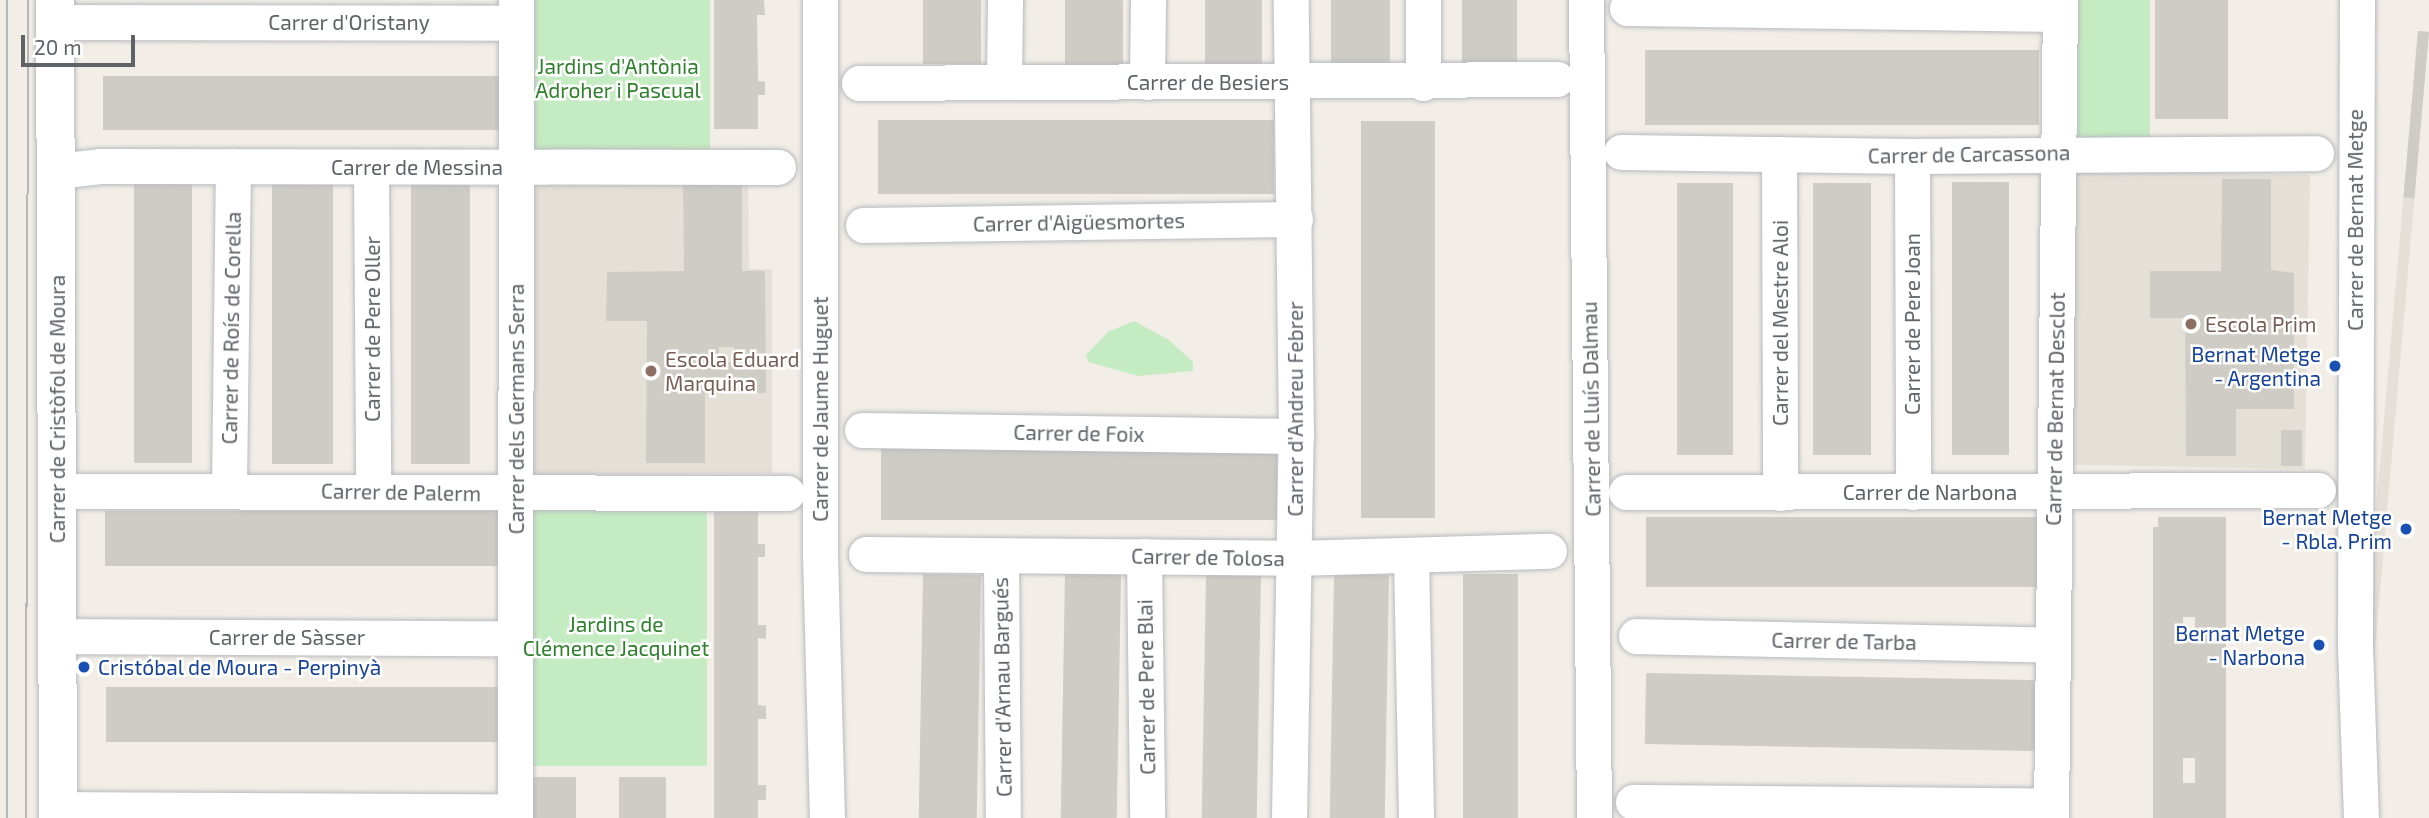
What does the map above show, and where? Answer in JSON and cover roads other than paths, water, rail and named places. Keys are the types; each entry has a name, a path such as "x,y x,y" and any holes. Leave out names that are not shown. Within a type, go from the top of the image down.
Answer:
{"street":[{"name":"Carrer de Jaume Huguet","path":"820,0 820,554 827,818"},
{"path":"1004,82 1005,0"},
{"path":"1147,82 1148,0"},
{"name":"Carrer d'Andreu Febrer","path":"1289,818 1296,436 1291,0"},
{"path":"1423,0 1423,83"},
{"name":"Carrer de Lluís Dalmau","path":"1586,0 1594,818"},
{"name":"Carrer de Bernat Metge","path":"2357,0 2355,647 2361,818"},
{"path":"1627,8 2060,7"},
{"name":"Carrer de Bernat Desclot","path":"2051,812 2060,7"},
{"name":"Carrer d'Oristany","path":"55,11 516,11"},
{"name":"Carrer de Cristòfol de Moura","path":"55,11 58,813"},
{"name":"Carrer dels Germans Serra","path":"515,815 516,11"},
{"name":"Carrer de Besiers","path":"859,83 1423,83 1557,79"},
{"name":"Carrer de Carcassona","path":"1621,152 1912,156 2316,153"},
{"name":"Carrer del Mestre Aloi","path":"1779,154 1780,493"},
{"name":"Carrer de Pere Joan","path":"1912,156 1913,492"},
{"name":"Carrer de Messina","path":"57,171 100,166 778,167"},
{"name":"Carrer de Roís de Corella","path":"229,489 233,166"},
{"name":"Carrer de Pere Oller","path":"371,167 373,492"},
{"name":"Carrer d'Aigüesmortes","path":"863,225 1295,219"},
{"name":"Carrer de Foix","path":"862,429 1296,436"},
{"name":"Carrer de Palerm","path":"57,491 229,489 787,493"},
{"name":"Carrer de Narbona","path":"1626,492 2318,490"},
{"name":"Carrer de Tolosa","path":"866,554 1293,558 1549,551"},
{"path":"1411,555 1416,818"},
{"name":"Carrer d'Arnau Bargués","path":"1001,556 1003,818"},
{"name":"Carrer de Pere Blai","path":"1144,556 1147,818"},
{"name":"Carrer de Sàsser","path":"58,636 515,638"},
{"name":"Carrer de Tarba","path":"1636,636 2053,645"},
{"path":"1633,802 2051,812"},
{"path":"58,813 515,815"}],"tram line":[{"path":"7,0 7,818"},
{"path":"26,818 28,0"}],"place":[{"name":"Escola Prim","path":"2191,324"},
{"name":"Bernat Metge - Argentina","path":"2335,366"},
{"name":"Escola Eduard Marquina","path":"651,371"},
{"name":"Bernat Metge - Rbla. Prim","path":"2406,529"},
{"name":"Bernat Metge - Narbona","path":"2319,645"},
{"name":"Cristóbal de Moura - Perpinyà","path":"84,667"}],"park label":[{"name":"Jardins d'Antònia Adroher i Pascual","path":"618,78"},
{"name":"Jardins de Clémence Jacquinet","path":"616,636"}]}
